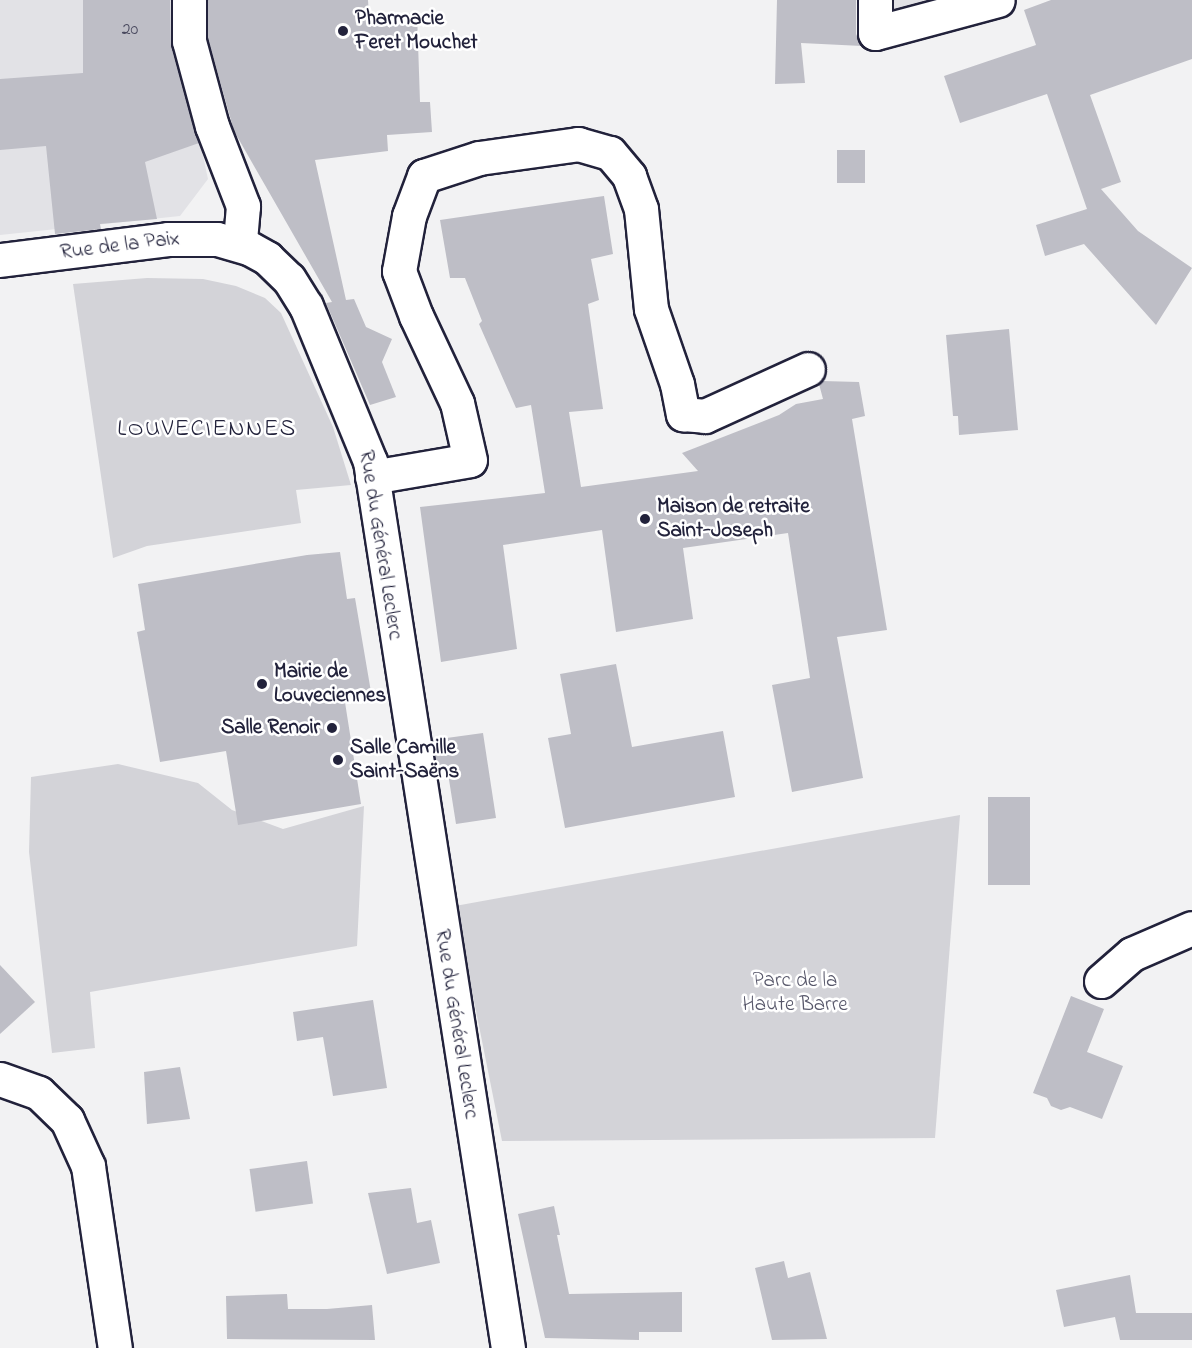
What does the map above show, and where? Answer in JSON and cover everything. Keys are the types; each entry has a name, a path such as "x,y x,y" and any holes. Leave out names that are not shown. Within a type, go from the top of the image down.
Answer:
{"street":[{"path":"189,0 189,41 212,126 243,206 240,244"},
{"path":"874,0 875,33 998,0"},
{"path":"372,477 470,460 457,404 416,316 399,271 409,216 424,176 479,158 578,144 610,153 629,176 641,209 651,309 677,384 683,414 705,416 807,369"},
{"name":"Rue de la Paix","path":"0,260 205,237 240,244"},
{"name":"Rue du Général Leclerc","path":"240,244 275,264 301,296 360,431 372,477 508,1348"},
{"path":"1101,981 1132,954 1192,928"},
{"path":"0,1079 39,1093 67,1120 88,1166 115,1348"}],"shaded area":[{"path":"0,0 176,0 182,59 208,179 180,216 0,235"},
{"path":"891,0 961,0 902,21 890,8"}],"green space":[{"path":"147,278 203,279 236,286 265,298 281,313 333,427 351,485 296,490 301,523 147,546 113,558 73,284"},
{"path":"118,764 198,783 232,810 283,829 364,806 357,946 90,992 95,1048 52,1053 29,852 31,777"},
{"name":"Parc de la Haute Barre","path":"960,815 935,1138 502,1141 455,906"}],"building":[{"path":"83,0 170,0 171,46 199,143 145,162 157,219 100,224 101,229 55,234 46,146 0,150 0,79 83,73"},
{"path":"208,0 368,0 369,17 417,13 420,102 430,102 432,132 387,135 388,151 315,160 346,300 354,299 366,327 392,339 382,362 396,397 370,405 326,303 332,302 234,131 208,39"},
{"path":"777,0 856,0 856,34 862,46 801,43 805,83 775,84"},
{"path":"1051,0 1192,0 1192,59 1090,95 1121,182 1101,189 1138,231 1192,268 1156,325 1084,244 1045,256 1036,225 1087,209 1047,94 960,123 944,76 1036,45 1024,10"},
{"path":"837,150 865,150 865,183 837,183"},
{"name":"Maison de retraite Saint-Joseph","path":"604,196 613,254 591,259 599,300 588,304 603,409 569,412 581,487 698,471 682,453 779,415 796,404 823,399 819,384 822,381 859,382 865,416 852,419 887,630 837,637 863,778 792,792 772,685 810,678 788,533 683,548 693,619 616,632 602,530 503,545 517,649 441,662 420,507 545,493 531,405 516,408 479,324 482,321 465,278 450,278 440,220"},
{"path":"1009,329 1018,430 959,435 958,416 953,416 946,335"},
{"name":"Mairie de Louveciennes","path":"340,552 347,599 355,598 371,692 344,696 361,804 238,825 226,751 160,762 137,632 145,630 138,584 307,555"},
{"path":"616,664 632,747 723,731 735,797 565,828 548,738 571,734 560,674"},
{"path":"483,733 496,818 456,824 447,767 437,769 432,740"},
{"path":"988,797 1030,797 1030,885 988,885"},
{"path":"0,965 35,1002 0,1034"},
{"path":"1071,996 1104,1009 1087,1052 1123,1066 1102,1119 1070,1107 1061,1110 1051,1106 1047,1098 1033,1093"},
{"path":"373,1000 387,1088 333,1096 323,1037 297,1041 293,1012"},
{"path":"180,1067 190,1119 147,1124 144,1072"},
{"path":"307,1161 313,1204 256,1212 250,1169"},
{"path":"411,1188 417,1223 431,1220 440,1263 387,1274 368,1193"},
{"path":"554,1206 560,1235 557,1235 569,1294 682,1292 682,1332 639,1332 639,1340 545,1338 518,1214"},
{"path":"784,1261 788,1278 810,1272 827,1339 772,1340 755,1268"},
{"path":"1130,1275 1136,1313 1192,1313 1192,1340 1120,1340 1115,1317 1064,1327 1056,1290"},
{"path":"287,1294 288,1309 327,1309 372,1305 375,1340 227,1339 226,1296"}],"place":[{"name":"Pharmacie Feret Mouchet","path":"343,31"},
{"name":"Maison de retraite Saint-Joseph","path":"645,519"},
{"name":"Mairie de Louveciennes","path":"262,684"},
{"name":"Salle Renoir","path":"332,728"},
{"name":"Salle Camille Saint-Saëns","path":"338,760"}],"district":[{"name":"LOUVECIENNES","path":"207,430"}]}
